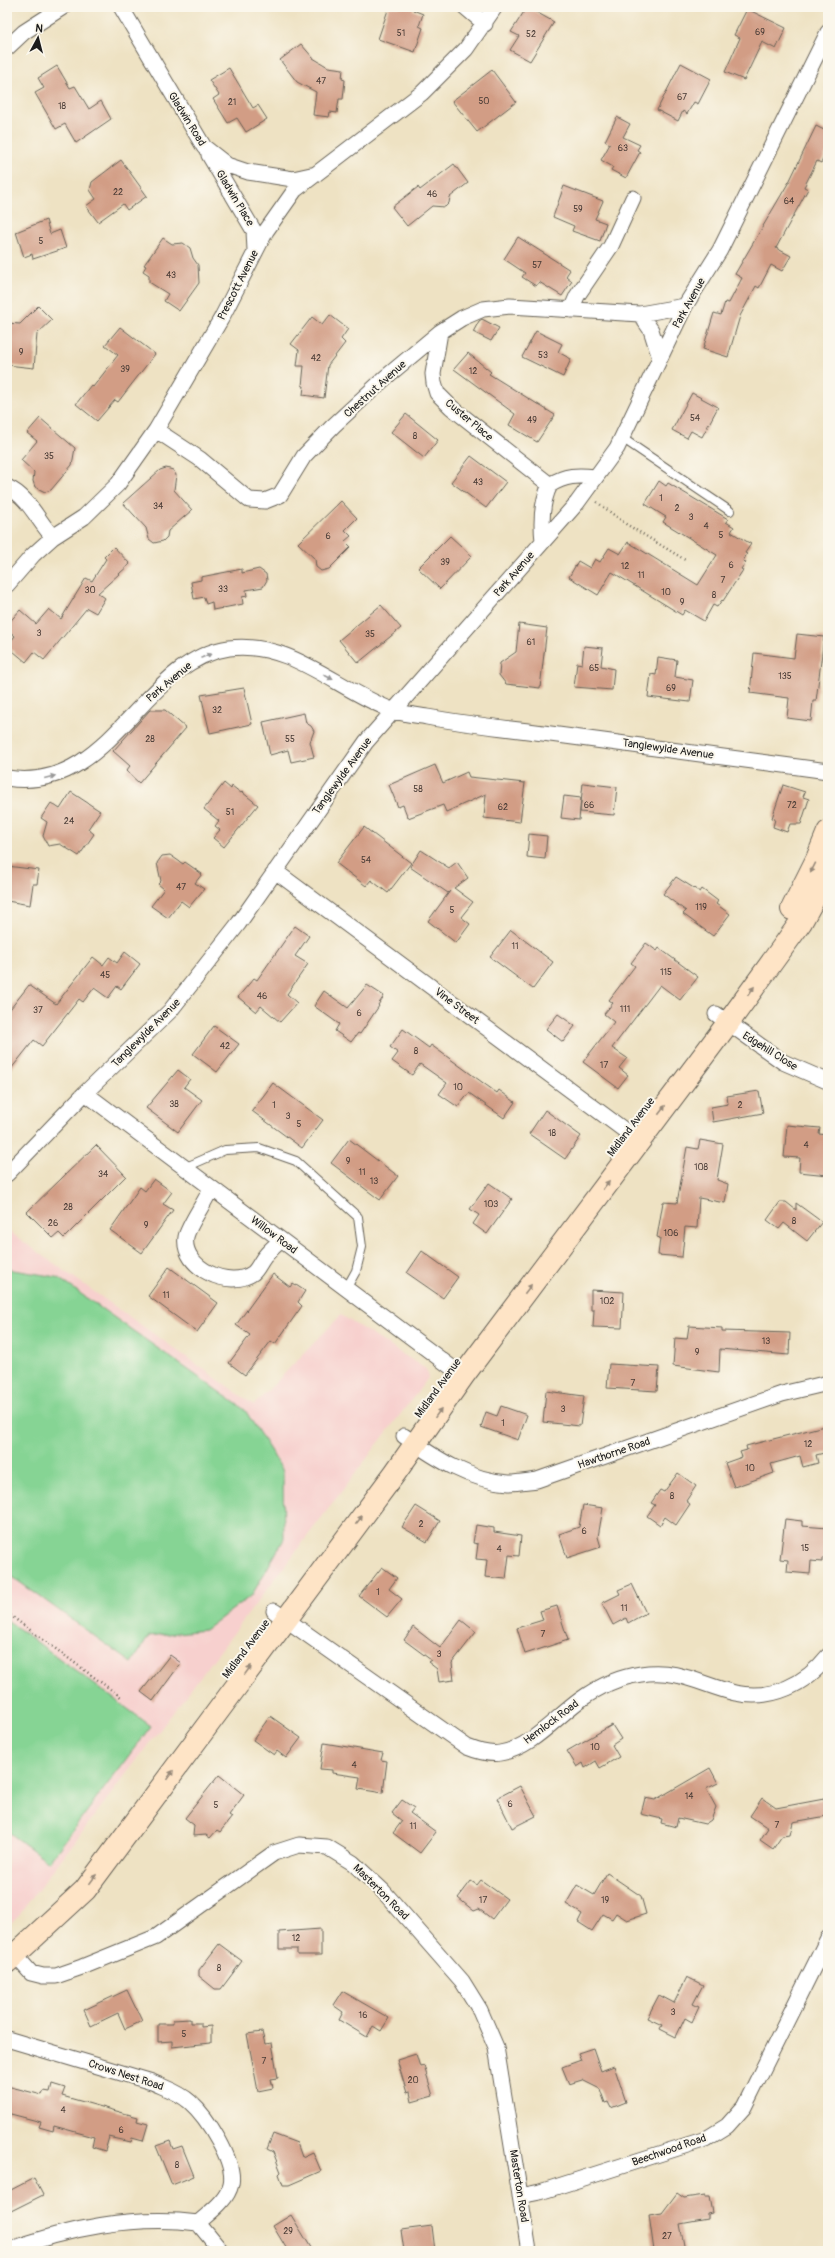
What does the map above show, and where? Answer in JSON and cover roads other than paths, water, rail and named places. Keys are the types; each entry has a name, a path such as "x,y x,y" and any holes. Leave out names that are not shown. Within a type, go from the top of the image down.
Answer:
{"street":[{"path":"7,48 24,32 64,7"},
{"name":"Gladwin Road","path":"121,7 204,147 227,165 248,172 293,179 316,174"},
{"path":"465,7 485,24"},
{"name":"Prescott Avenue","path":"7,586 33,555 53,537 84,518 118,484 156,430 221,319 266,231 295,190 422,94 466,49 485,24 495,7"},
{"name":"Park Avenue","path":"7,778 25,780 43,778 59,774 74,766 114,736 156,691 184,668 204,656 226,648 251,646 275,652 298,661 393,711 543,541 584,492 617,448 685,306 720,250 828,32"},
{"name":"Gladwin Place","path":"204,147 254,231 256,239 255,252"},
{"path":"571,310 580,290 611,246 633,198"},
{"name":"Chestnut Avenue","path":"156,430 200,459 249,500 265,501 280,495 304,456 333,426 386,377 440,332 462,318 483,309 510,306 640,314 685,306"},
{"path":"640,314 651,330 660,358"},
{"name":"Custer Place","path":"440,332 433,374 437,392 452,407 550,485"},
{"path":"543,541 542,531 544,505 550,485 565,477 579,475 595,477"},
{"path":"7,487 26,499 43,525 53,537"},
{"name":"Tanglewylde Avenue","path":"7,1174 85,1093 170,1011 239,923 274,871 366,742 393,711 479,725 828,771"},
{"name":"Midland Avenue","path":"722,1019 790,912 817,859 828,832"},
{"name":"Vine Street","path":"274,871 633,1137"},
{"name":"Midland Avenue","path":"11,1958 35,1935 280,1615 633,1137 722,1019 801,922 828,873"},
{"name":"Edgehill Close","path":"722,1019 783,1062 827,1081"},
{"name":"Willow Road","path":"85,1093 458,1372"},
{"path":"211,1188 186,1235 185,1247 193,1260 208,1273 223,1278 238,1278 253,1273 266,1255 281,1240"},
{"name":"Hawthorne Road","path":"410,1440 438,1459 486,1480 510,1483 536,1480 782,1394 828,1383"},
{"name":"Hemlock Road","path":"280,1615 467,1747 481,1752 498,1754 514,1750 533,1738 580,1700 605,1685 621,1679 641,1674 662,1672 691,1677 736,1693 762,1694 796,1686 817,1670 828,1656"},
{"name":"Masterton Road","path":"11,1958 31,1973 43,1976 56,1976 82,1967 156,1937 274,1853 299,1845 327,1847 353,1863 383,1891 462,1981 480,2010 496,2047 529,2251"},
{"name":"Beechwood Road","path":"520,2196 540,2192 706,2138 727,2126 744,2107 828,1938"},
{"name":"Crows Nest Road","path":"7,2039 152,2082 174,2091 190,2102 202,2115 229,2159 232,2171 231,2184 226,2197 198,2223"},
{"path":"7,2251 55,2236 125,2222 182,2221 198,2223 221,2251"}],"lane":[{"path":"622,438 730,511"},
{"path":"184,1168 225,1150 259,1148 296,1161 358,1217 362,1247 356,1272 346,1289"}]}
